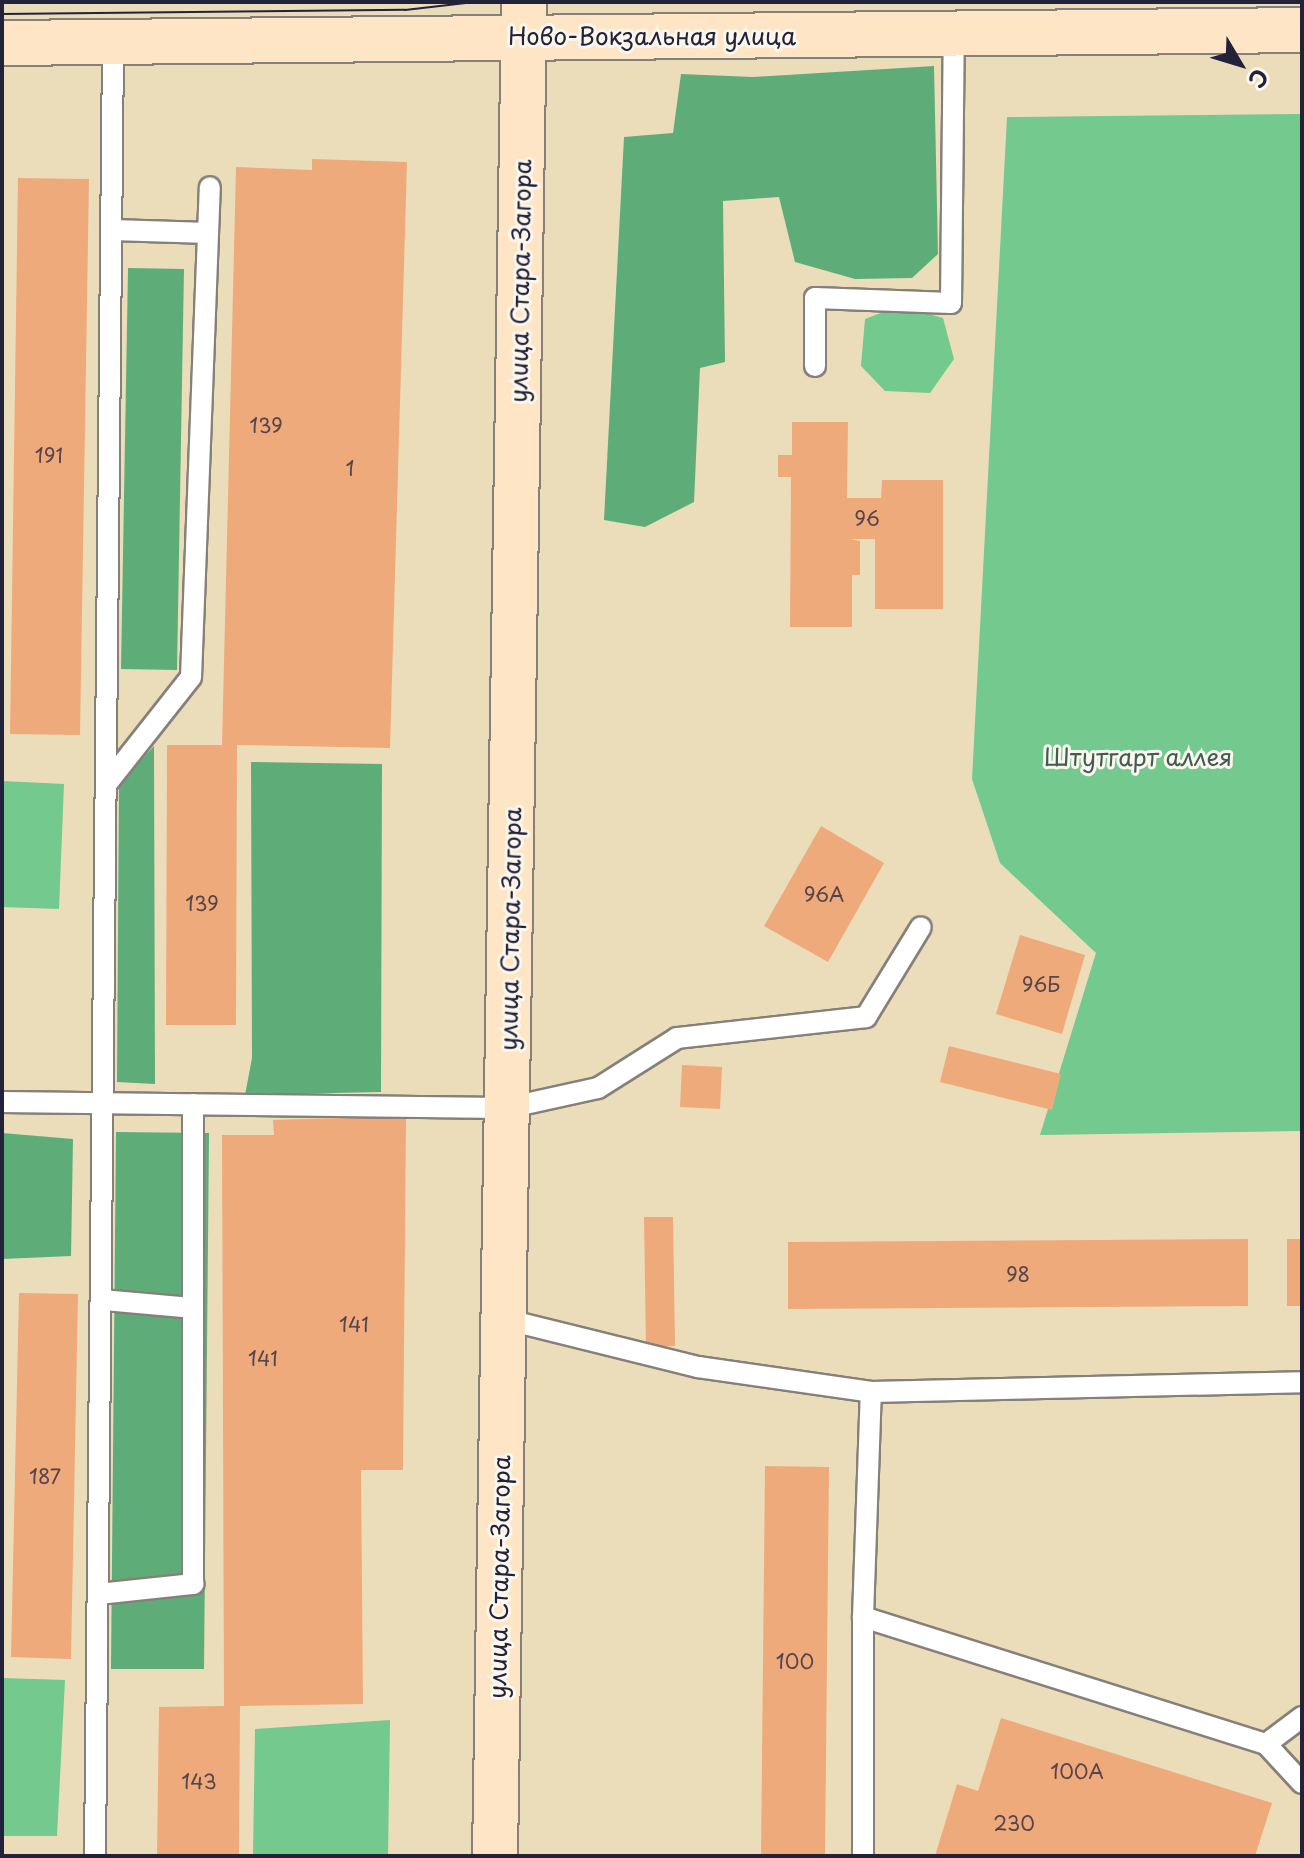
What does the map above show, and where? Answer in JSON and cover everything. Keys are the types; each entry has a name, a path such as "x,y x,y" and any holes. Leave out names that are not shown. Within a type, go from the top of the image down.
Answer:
{"main road":[{"name":"Ново-Вокзальная улица","path":"2,43 113,42 524,19 954,36 1302,30"},
{"name":"улица Стара-Загора","path":"495,1856 524,19"}],"lane":[{"path":"815,366 815,298 951,303 954,36"},
{"path":"95,1856 106,1104 113,42"},
{"path":"109,781 191,677 210,187"},
{"path":"114,230 207,233"},
{"path":"2,1102 507,1108 598,1088 677,1038 866,1017 921,927"},
{"path":"99,1594 193,1584 193,1104"},
{"path":"103,1300 193,1308"},
{"path":"504,1319 698,1367 871,1392 1302,1382"},
{"path":"863,1856 863,1617 871,1392"},
{"path":"863,1617 1266,1744 1302,1783"},
{"path":"1266,1744 1302,1717"}],"green space":[{"path":"934,66 938,254 912,278 855,279 795,262 779,197 723,201 725,362 700,368 694,502 645,527 604,520 624,137 673,133 681,74 753,77"},
{"name":"Штутгарт аллея","path":"1302,114 1302,1131 1040,1135 1096,953 1000,863 972,779 1007,117"},
{"path":"128,268 184,269 177,670 121,669"},
{"path":"899,306 943,318 954,359 930,393 885,391 861,366 865,319"},
{"path":"154,746 155,1084 117,1082 119,784"},
{"path":"251,762 382,764 381,1092 245,1095 252,1058"},
{"path":"2,781 64,784 59,909 2,907"},
{"path":"116,1132 209,1133 204,1669 111,1669"},
{"path":"2,1133 73,1139 71,1256 2,1259"},
{"path":"2,1678 65,1680 57,1836 2,1836"},
{"path":"390,1720 388,1856 253,1856 255,1729"}],"building":[{"path":"312,159 407,162 390,748 237,745 236,1025 166,1025 167,745 222,745 236,167 312,170"},
{"path":"18,178 89,179 80,735 10,734"},
{"path":"792,422 848,422 847,498 881,498 882,480 943,480 943,609 875,609 875,539 851,539 860,541 860,575 852,575 852,627 790,627 791,477 778,477 778,455 792,455"},
{"path":"821,826 884,863 828,962 764,926"},
{"path":"1020,935 1085,955 1062,1034 996,1014"},
{"path":"949,1046 1061,1074 1052,1110 940,1082"},
{"path":"682,1065 722,1067 720,1109 680,1107"},
{"path":"406,1116 403,1470 361,1470 363,1704 240,1706 239,1856 157,1856 159,1707 224,1706 222,1135 274,1135 273,1120"},
{"path":"644,1217 673,1217 675,1346 646,1347"},
{"path":"1248,1239 1248,1306 788,1309 788,1242"},
{"path":"1287,1239 1302,1239 1302,1306 1287,1306"},
{"path":"19,1293 78,1294 71,1659 11,1657"},
{"path":"765,1466 829,1467 825,1856 761,1856"},
{"path":"1001,1718 1272,1803 1255,1856 935,1856 957,1784 978,1791"}],"tram line":[{"path":"2,14 405,10 475,2"}]}
